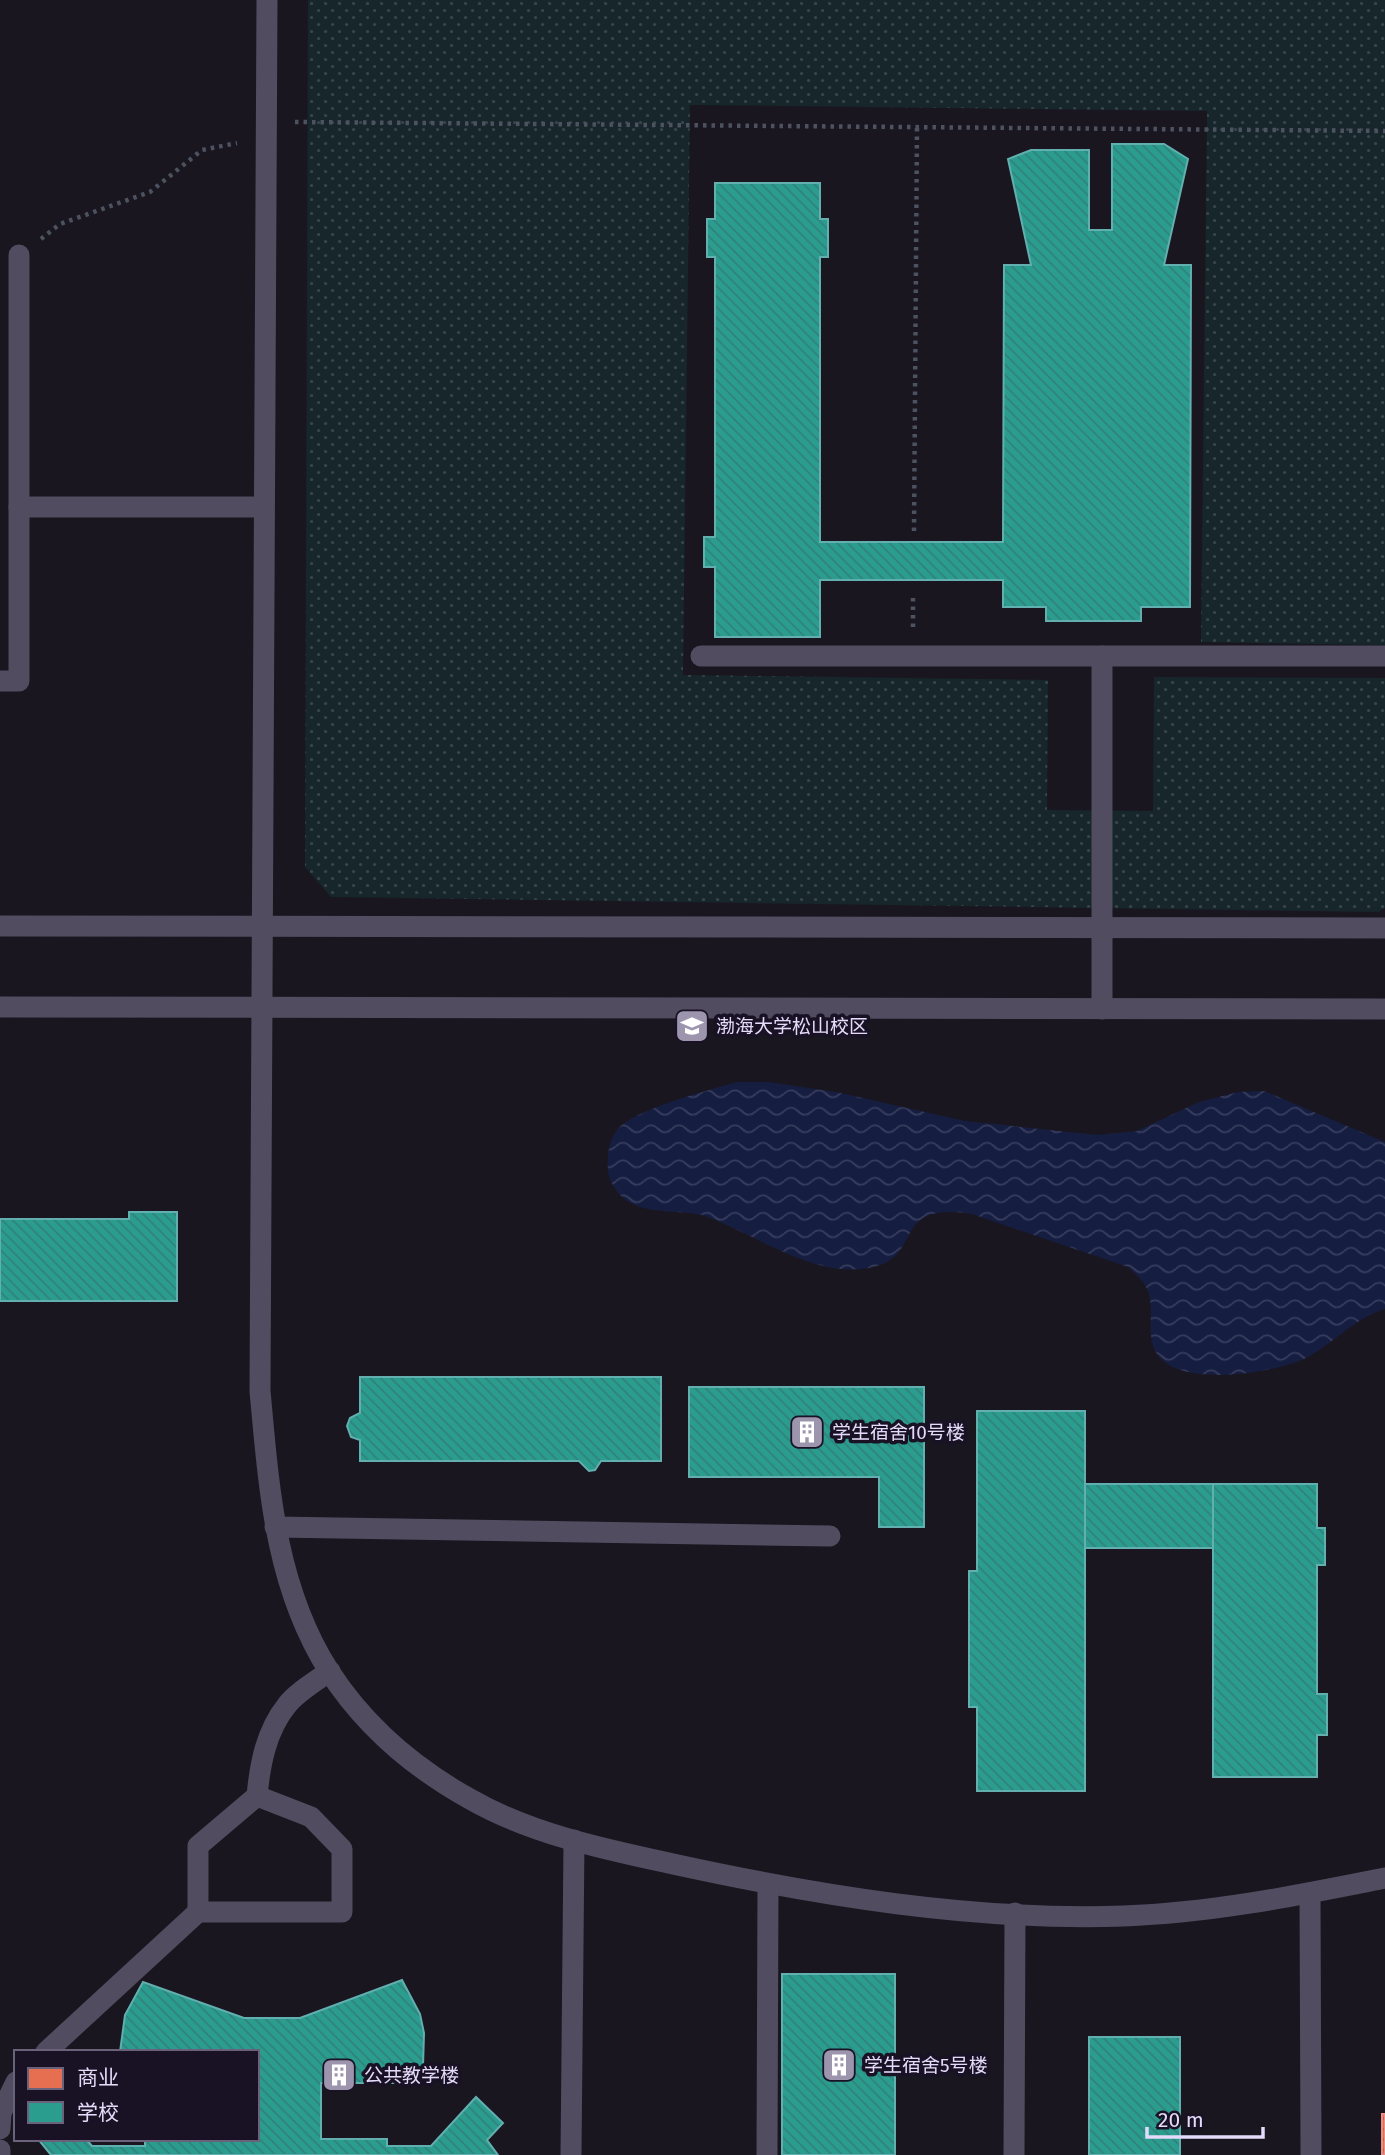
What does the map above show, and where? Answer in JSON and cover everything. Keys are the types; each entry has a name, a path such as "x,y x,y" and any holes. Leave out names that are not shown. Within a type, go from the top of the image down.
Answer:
{"lane":[{"path":"267,0 260,1391 275,1527 295,1599 310,1636 330,1671 377,1730 433,1776 471,1800 512,1819 574,1840 768,1884 921,1906 1015,1913 1125,1916 1184,1912 1310,1893 1385,1878"},
{"path":"0,681 19,681 19,255"},
{"path":"19,507 264,507"},
{"path":"701,656 1385,656"},
{"path":"1102,656 1102,1009"},
{"path":"0,926 1385,928"},
{"path":"0,1007 1385,1009"},
{"path":"275,1527 830,1536"},
{"path":"198,1912 198,1846 257,1796 259,1771 275,1723 288,1703 330,1671"},
{"path":"49,2050 198,1912 342,1912 342,1849 311,1817 257,1796"},
{"path":"571,2155 574,1840"},
{"path":"767,2155 768,1884"},
{"path":"1310,1893 1311,2155"},
{"path":"1014,2155 1015,1913"},
{"path":"0,2129 1,2113 14,2086"}],"path":[{"path":"914,531 917,127"},
{"path":"19,255 60,224 150,192 202,150 266,130 917,127 1385,131"}],"shaded area":[{"path":"308,0 1385,0 1385,645 1201,642 1207,111 690,105 683,675 1048,680 1047,810 1153,811 1154,677 1385,678 1385,908 1379,912 331,897 305,867"}],"water":[{"path":"737,1082 768,1082 836,1092 965,1121 1097,1135 1137,1131 1199,1102 1238,1092 1264,1091 1385,1142 1385,1309 1364,1318 1318,1351 1294,1363 1253,1372 1207,1375 1169,1365 1157,1354 1151,1338 1149,1295 1142,1281 1128,1267 972,1214 946,1212 928,1216 917,1223 898,1254 887,1262 869,1268 847,1269 805,1260 702,1215 650,1209 633,1204 620,1195 608,1171 609,1150 617,1130 626,1122 655,1108"}],"building: 商业":[{"path":"1382,2114 1385,2114 1385,2155 1382,2155"}],"building: 学校":[{"path":"1112,144 1164,144 1188,159 1164,265 1191,265 1190,607 1141,607 1141,621 1046,621 1046,607 1003,607 1003,580 820,580 820,637 715,637 715,567 704,567 704,537 715,537 715,257 707,257 707,219 715,219 715,183 820,183 820,219 828,219 828,257 820,257 820,542 1003,542 1004,265 1031,265 1008,159 1031,150 1089,150 1089,230 1112,230"},
{"path":"129,1212 177,1212 177,1301 0,1301 0,1219 129,1219"},
{"path":"360,1377 661,1377 661,1461 601,1461 595,1470 589,1471 579,1461 360,1461 360,1440 351,1437 347,1426 350,1418 360,1413"},
{"name":"学生宿舍10号楼","path":"689,1387 924,1387 924,1527 879,1527 879,1477 689,1477"},
{"path":"977,1411 1085,1411 1085,1791 977,1791 977,1707 969,1707 969,1571 977,1571"},
{"path":"1085,1484 1213,1484 1213,1548 1085,1548"},
{"path":"1213,1484 1317,1484 1317,1528 1325,1528 1325,1565 1317,1565 1317,1694 1327,1694 1327,1735 1317,1735 1317,1777 1213,1777"},
{"name":"学生宿舍5号楼","path":"782,1974 895,1974 895,2155 782,2155"},
{"name":"公共教学楼","path":"402,1980 420,2014 424,2033 423,2067 419,2083 321,2083 321,2139 387,2139 387,2146 431,2146 476,2097 503,2123 487,2140 498,2155 51,2155 40,2141 88,2141 92,2146 145,2146 145,2141 259,2141 259,2050 120,2050 125,2015 143,1982 244,2018 300,2018"},
{"path":"1089,2037 1180,2037 1180,2155 1089,2155"}],"place":[{"name":"渤海大学松山校区","path":"692,1026"},
{"name":"学生宿舍10号楼","path":"807,1432"},
{"name":"学生宿舍5号楼","path":"839,2065"},
{"name":"公共教学楼","path":"339,2075"}]}
